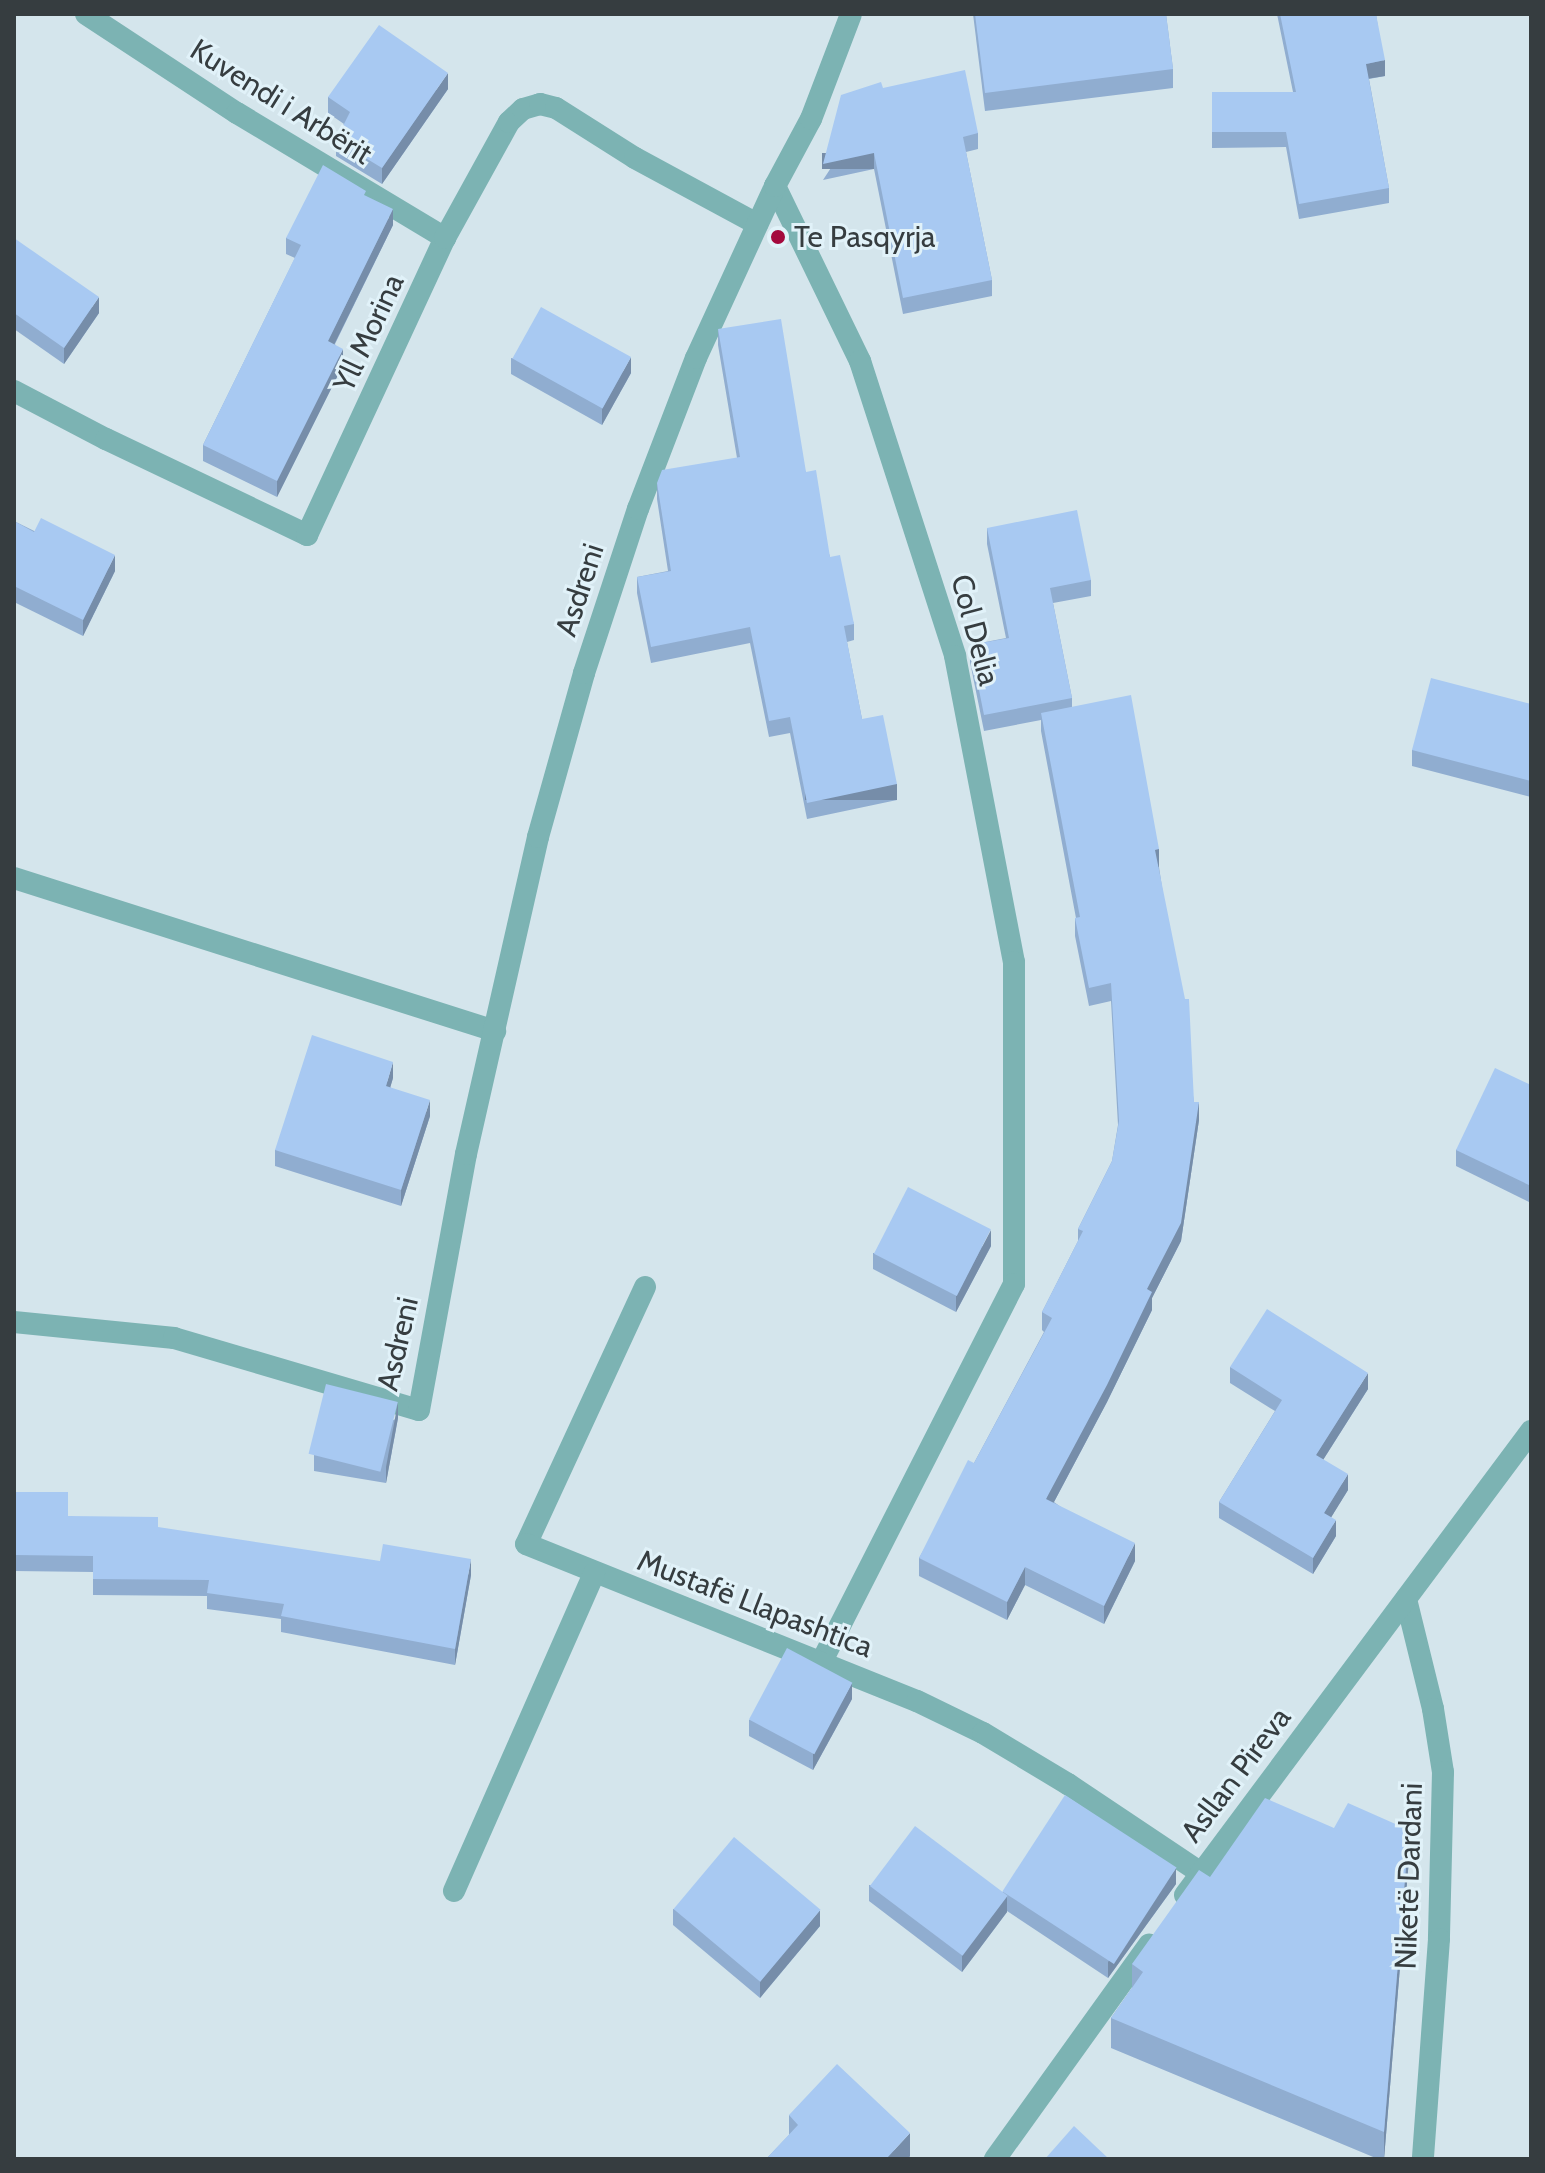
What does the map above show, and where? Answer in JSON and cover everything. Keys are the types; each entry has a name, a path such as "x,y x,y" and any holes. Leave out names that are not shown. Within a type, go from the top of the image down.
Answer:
{"street":[{"name":"Kuvendi i Arbërit","path":"86,14 237,113 445,238"},
{"name":"Asdreni","path":"14,1322 174,1338 419,1410 466,1154 538,837 603,613 638,509 696,358 775,186 811,119 851,14"},
{"name":"Yll Morina","path":"14,391 106,439 307,535 445,238 509,122 523,109 540,104 556,108 635,158 757,224"},
{"name":"Col Delia","path":"775,186 860,361 955,656 1014,962 1014,1284 822,1661"},
{"path":"14,878 495,1031"},
{"name":"Mustafë Llapashtica","path":"645,1287 526,1544 822,1661 983,1733 1068,1784 1201,1873"},
{"name":"Asllan Pireva","path":"995,2159 1169,1916 1531,1431"},
{"path":"454,1891 594,1573"},
{"name":"Niketë Dardani","path":"1406,1599 1433,1709 1443,1772 1440,1923 1423,2159"}],"building":[{"path":"975,14 1166,14 1173,69 985,93"},
{"path":"1280,14 1376,14 1385,60 1366,64 1389,188 1299,204 1286,132 1212,132 1212,92 1296,92"},
{"path":"379,25 448,73 382,168 336,140 350,112 328,97"},
{"path":"965,70 978,133 963,137 992,280 903,298 874,153 823,164 841,95 881,82 883,88"},
{"path":"323,165 366,191 364,195 393,209 328,341 343,349 277,481 203,445 301,245 286,238"},
{"path":"14,238 99,297 64,348 14,313"},
{"path":"541,307 631,357 602,409 512,359"},
{"path":"781,319 806,472 816,470 830,557 840,555 854,624 844,626 862,719 883,715 897,784 807,803 790,717 769,721 750,627 651,647 637,577 671,571 657,483 662,470 740,457 718,329"},
{"path":"1077,510 1091,580 1050,588 1072,698 984,715 970,645 1009,638 987,528"},
{"path":"41,518 115,555 83,620 14,586 14,521 34,532"},
{"path":"1431,678 1531,704 1531,781 1412,750"},
{"path":"1131,695 1159,849 1155,850 1185,999 1189,999 1194,1102 1199,1102 1181,1223 1147,1289 1152,1292 1107,1385 1046,1499 1135,1543 1104,1606 1025,1567 1007,1602 919,1558 968,1460 974,1463 1052,1318 1042,1312 1083,1231 1078,1229 1112,1161 1119,1121 1111,983 1089,988 1075,918 1080,917 1041,713"},
{"path":"312,1035 393,1062 386,1086 430,1100 401,1190 275,1150"},
{"path":"1495,1068 1531,1085 1531,1186 1456,1150"},
{"path":"908,1187 991,1229 957,1296 874,1254"},
{"path":"1267,1309 1368,1373 1316,1455 1348,1474 1324,1513 1336,1520 1313,1558 1219,1502 1282,1400 1230,1367"},
{"path":"326,1384 398,1402 380,1472 309,1454"},
{"path":"14,1492 68,1492 68,1516 158,1517 158,1527 380,1561 383,1544 471,1559 455,1649 281,1616 284,1604 207,1593 209,1580 93,1579 93,1556 14,1555"},
{"path":"787,1648 852,1683 814,1754 749,1720"},
{"path":"1065,1795 1177,1867 1114,1964 1002,1891"},
{"path":"1265,1798 1334,1828 1348,1803 1409,1830 1384,2132 1111,2018 1143,1972 1132,1964 1199,1870 1210,1877"},
{"path":"915,1826 1008,1896 963,1956 870,1886"},
{"path":"734,1837 821,1910 760,1982 674,1909"},
{"path":"837,2064 910,2133 886,2159 766,2159 798,2125 789,2115"},
{"path":"1074,2126 1109,2159 1045,2159"}],"place":[{"name":"Te Pasqyrja","path":"778,237"}]}
